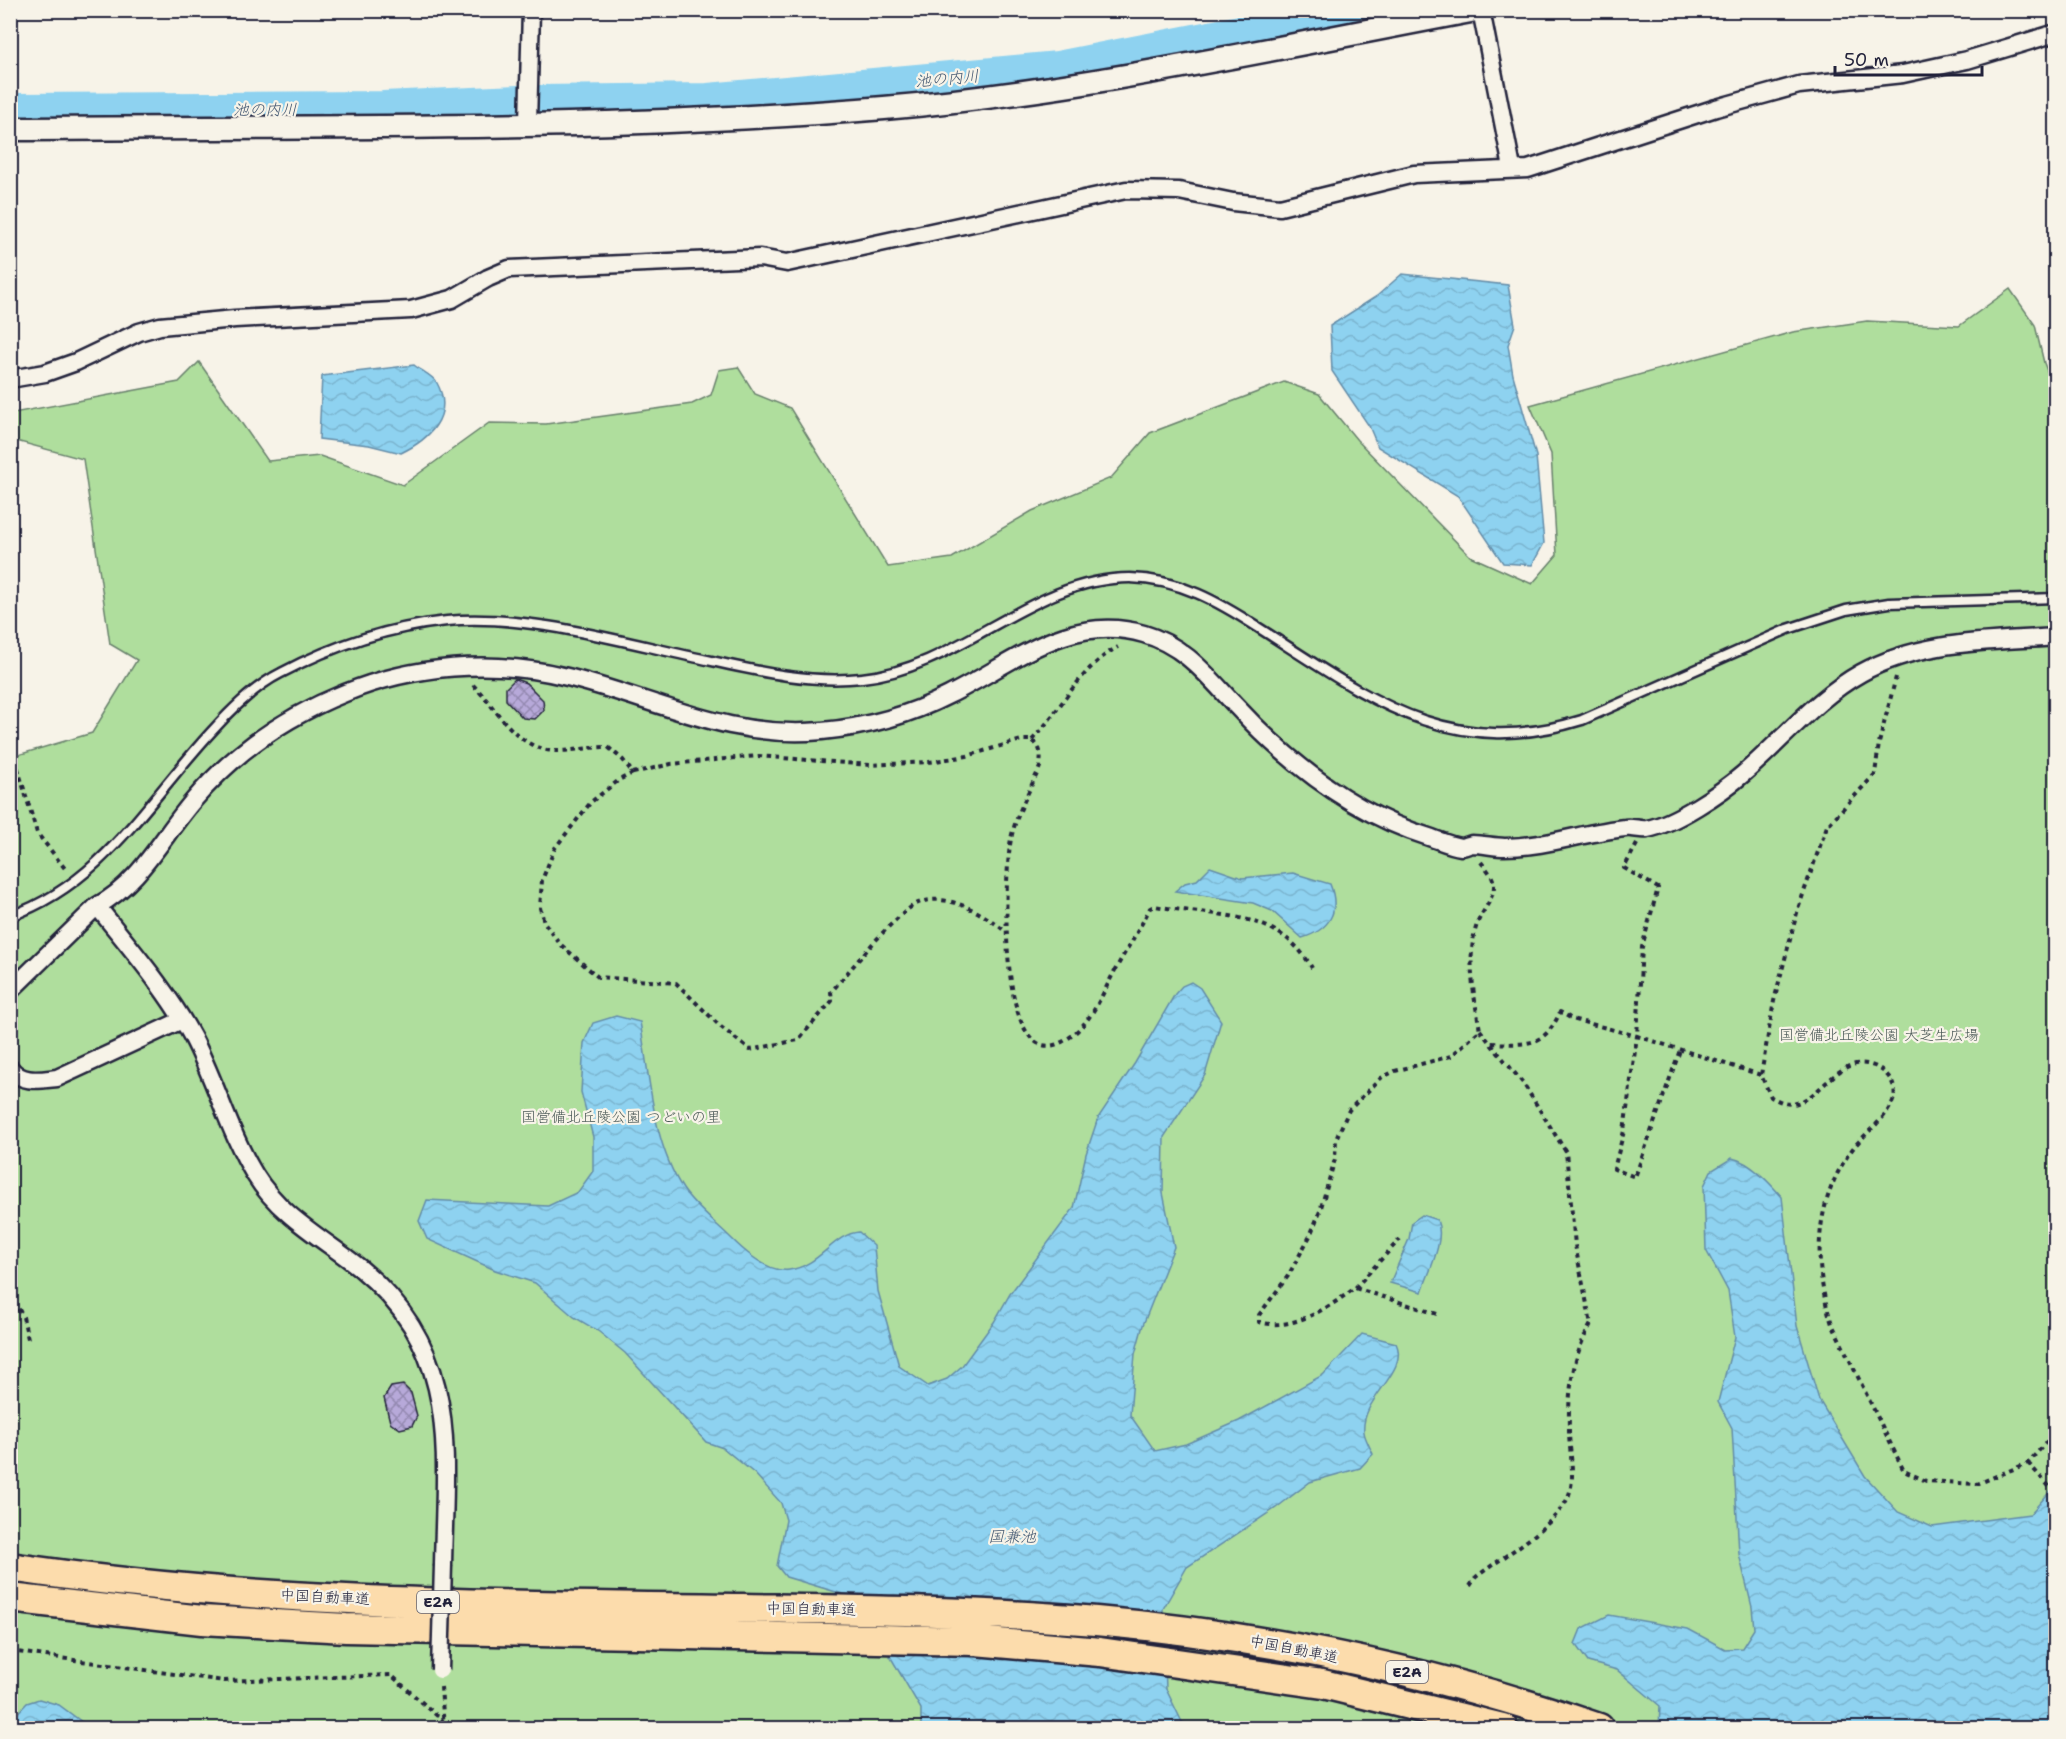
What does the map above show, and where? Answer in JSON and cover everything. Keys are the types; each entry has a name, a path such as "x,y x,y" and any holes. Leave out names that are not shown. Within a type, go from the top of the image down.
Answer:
{"highway":[{"name":"中国自動車道","path":"10,1568 208,1591 867,1623 975,1641 1211,1666 1323,1684 1503,1728"},
{"name":"中国自動車道","path":"10,1598 202,1620 346,1628 617,1635 867,1623 983,1613 1098,1621 1209,1634 1329,1655 1437,1679 1599,1728"}],"street":[{"path":"528,123 531,10"},
{"path":"10,129 528,123 752,117 886,108 1002,95 1121,77 1476,10"},
{"path":"1481,10 1512,168"},
{"path":"10,379 45,373 76,362 139,332 160,326 235,319 411,310 452,299 509,269 760,258 787,263 1126,190 1179,191 1280,207 1414,174 1545,165 1716,108 1799,85 1903,74 1967,60 2055,33"},
{"path":"10,991 97,906 113,897 131,881 211,780 257,740 315,706 375,682 451,668 516,668 561,675 709,722 791,733 816,732 875,722 920,708 951,694 1020,653 1062,635 1104,627 1143,633 1167,643 1191,658 1260,731 1305,772 1340,795 1413,832 1460,847 1467,845 1505,847 1560,842 1627,828 1648,829 1715,796 1831,693 1863,672 1901,657 1964,642 2055,637"},
{"path":"97,906 182,1020 256,1176 288,1214 363,1270 394,1300 432,1365 442,1405 444,1441 440,1670"},
{"path":"10,1068 22,1078 35,1080 57,1077 182,1020"}],"lane":[{"path":"10,916 33,908 70,887 104,858 234,707 276,675 334,648 387,632 450,621 501,622 576,632 802,679 862,678 901,671 944,655 1065,590 1104,578 1154,579 1194,590 1227,607 1359,693 1410,716 1455,729 1515,733 1552,730 1582,720 1788,629 1846,610 1889,603 2055,598"}],"path":[{"path":"1032,740 1082,676 1102,656 1118,647 1119,630"},
{"path":"1901,657 1879,743 1875,774 1827,826 1798,909 1774,1001 1761,1076 1771,1097 1786,1103 1798,1103 1836,1072 1857,1064 1872,1065 1886,1073 1894,1086 1894,1096 1888,1111 1855,1147 1831,1185 1820,1232 1818,1255 1825,1303 1832,1324 1904,1470 1926,1481 1977,1484 2028,1463 2055,1431"},
{"path":"451,668 485,697 501,718 527,742 554,751 608,747 623,760 633,773"},
{"path":"1007,933 993,920 967,907 943,899 912,906 831,992 832,1001 798,1040 750,1050 676,983 598,977 560,944 544,922 540,908 542,880 555,848 591,802 619,780 633,773 671,764 758,756 870,765 929,762 967,756 1021,740 1032,740 1039,746 1040,767 1011,839 1005,896 1007,933 1008,961 1017,1016 1029,1037 1046,1044 1065,1039 1074,1033 1094,1010 1150,908 1155,906 1234,916 1258,922 1281,935 1307,960 1312,969"},
{"path":"10,742 37,833"},
{"path":"1638,828 1636,848 1624,868 1658,888 1642,946 1637,1036 1624,1131 1614,1169 1635,1177 1680,1050"},
{"path":"1467,845 1491,875 1494,888 1477,925 1472,952 1473,986 1480,1030 1523,1083 1566,1152 1575,1245 1591,1324 1581,1340 1572,1378 1569,1434 1572,1481 1566,1502 1546,1522 1476,1577 1470,1586"},
{"path":"1490,1043 1532,1044 1552,1030 1560,1012 1572,1019 1637,1036 1761,1076"},
{"path":"1400,1239 1354,1288 1329,1306 1303,1318 1277,1323 1259,1322 1259,1315 1288,1276 1310,1236 1335,1160 1336,1139 1349,1110 1382,1078 1395,1071 1451,1056 1480,1030"},
{"path":"1354,1288 1437,1314"},
{"path":"10,1293 23,1317 29,1343"},
{"path":"2028,1463 2055,1494"},
{"path":"10,1651 224,1680 391,1675 443,1721"},
{"path":"440,1670 444,1728"}],"green space":[{"name":"国営備北丘陵公園 つどいの里","path":"2010,289 2035,325 2044,363 2056,394 2055,1728 11,1728 11,757 92,733 137,660 110,644 83,459 16,441 13,413 179,382 199,362 268,461 320,456 403,485 489,423 546,424 692,404 711,395 719,370 738,367 755,394 790,408 888,567 952,558 1032,511 1111,478 1150,433 1284,382 1319,394 1357,440 1470,556 1532,584 1557,555 1551,454 1530,405 1793,332 1867,321 1959,326"}],"water":[{"path":"1402,274 1508,285 1515,325 1508,345 1513,375 1536,456 1544,543 1532,565 1503,563 1458,496 1378,447 1369,426 1332,371 1330,326 1377,296"},
{"path":"414,365 435,380 442,395 441,416 429,434 421,441 401,453 369,445 319,439 322,376"},
{"path":"1210,867 1242,878 1293,873 1330,884 1334,903 1333,911 1326,925 1302,938 1272,911 1253,903 1175,891 1185,883 1197,880"},
{"name":"国兼池","path":"1191,982 1200,988 1221,1021 1205,1075 1164,1137 1163,1193 1174,1247 1143,1325 1135,1354 1130,1415 1155,1451 1186,1444 1239,1421 1323,1375 1362,1334 1396,1343 1398,1354 1391,1375 1369,1408 1365,1420 1364,1432 1373,1454 1360,1468 1310,1482 1276,1508 1187,1567 1163,1609 1166,1689 1182,1722 1195,1728 921,1728 921,1709 856,1598 786,1577 777,1566 786,1520 781,1503 755,1474 723,1448 706,1442 625,1353 598,1331 574,1317 535,1283 495,1270 427,1239 419,1221 427,1200 548,1206 578,1192 593,1171 593,1137 581,1092 584,1043 593,1023 616,1016 640,1022 658,1130 673,1171 688,1196 750,1255 765,1265 781,1270 789,1270 809,1263 841,1238 859,1232 874,1246 878,1291 899,1366 928,1386 947,1379 962,1366 994,1322 1010,1294 1074,1208 1086,1154 1098,1118 1135,1063 1175,994 1182,986"},
{"path":"1732,1158 1753,1168 1782,1197 1797,1326 1819,1400 1865,1476 1898,1512 1932,1527 2030,1514 2055,1486 2055,1728 1659,1728 1660,1706 1617,1670 1588,1662 1575,1644 1581,1629 1609,1615 1688,1629 1725,1649 1742,1648 1754,1629 1752,1607 1739,1554 1732,1428 1718,1402 1735,1337 1728,1291 1706,1250 1704,1186 1711,1171"},
{"path":"1422,1215 1437,1220 1439,1237 1438,1247 1422,1292 1390,1283 1409,1239 1412,1222"},
{"path":"39,1699 59,1705 90,1728 11,1728 11,1720 27,1703"}],"building":[{"path":"515,679 526,683 543,700 544,710 535,719 523,718 506,700 506,688"},
{"path":"403,1385 411,1393 417,1416 412,1426 400,1429 390,1422 384,1398 391,1387"}],"waterway":[{"name":"池の内川","path":"538,102 708,100 1058,68 1352,10"},
{"name":"池の内川","path":"10,110 383,108 519,102"}],"park label":[{"name":"国営備北丘陵公園 大芝生広場","path":"1879,1035"}]}
